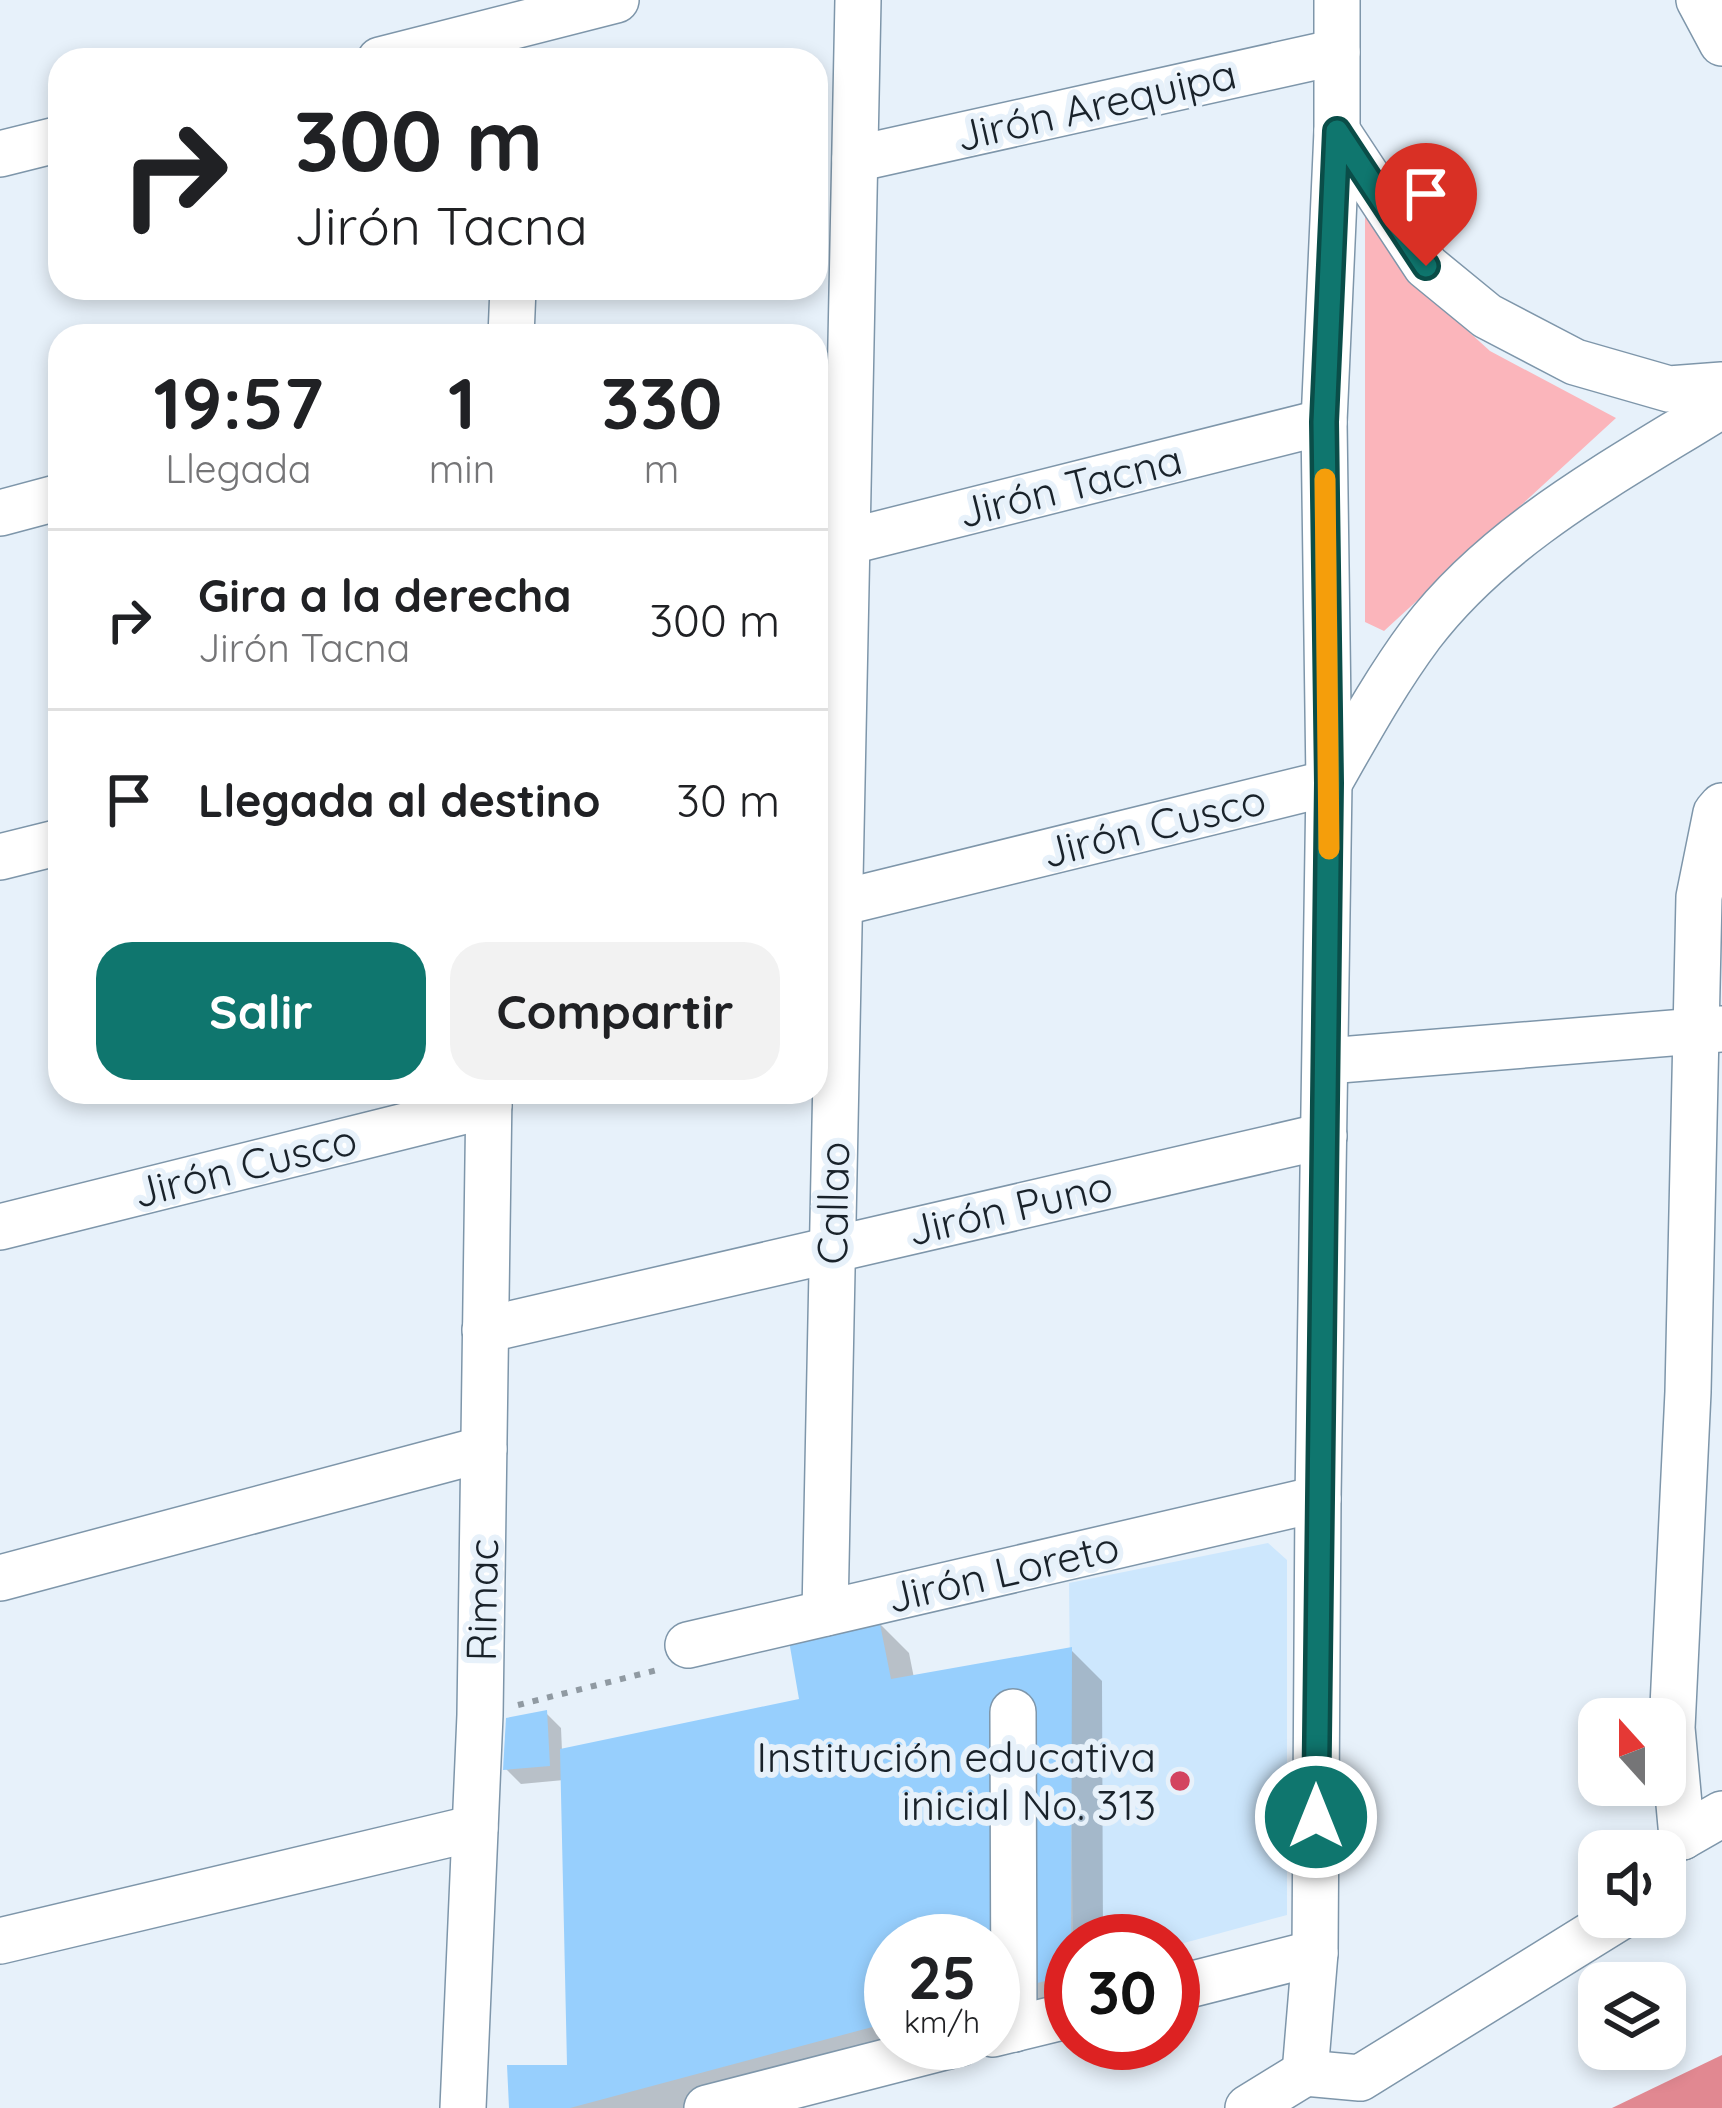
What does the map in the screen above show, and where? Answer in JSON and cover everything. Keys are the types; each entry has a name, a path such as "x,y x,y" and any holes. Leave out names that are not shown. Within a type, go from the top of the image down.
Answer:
{"street":[{"path":"435,48 527,28 616,0"},
{"name":"Callao","path":"825,1613 839,903 831,546 855,159 858,0"},
{"path":"1305,2073 1315,1953 1329,783 1324,422 1337,131 1337,0"},
{"path":"1699,0 1722,43"},
{"name":"Jirón Arequipa","path":"855,159 1337,52"},
{"path":"1337,131 1426,266 1487,316 1575,362 1670,389 1722,385"},
{"path":"0,154 48,142"},
{"path":"1329,783 1424,629 1493,560 1554,510 1722,405"},
{"name":"Jirón Tacna","path":"831,546 1324,422"},
{"path":"0,513 48,500"},
{"name":"Jirón Cusco","path":"839,903 1329,783"},
{"path":"1674,1830 1672,1728 1705,1385 1709,1030 1699,897 1716,813 1722,806"},
{"path":"0,857 48,845"},
{"path":"1327,1061 1709,1030"},
{"name":"Jirón Cusco","path":"0,1226 466,1104"},
{"name":"Rimac","path":"463,2108 480,1714 489,1104"},
{"name":"Jirón Puno","path":"484,1330 1324,1136"},
{"path":"0,1578 484,1449"},
{"name":"Jirón Loreto","path":"688,1646 1318,1499"},
{"path":"1007,1914 1013,1712"},
{"path":"1686,1846 1722,1814"},
{"path":"0,1941 475,1828"},
{"path":"1248,2108 1305,2073 1360,2078 1586,1938"},
{"path":"1200,1982 1315,1953"},
{"path":"707,2108 864,2068"}],"path":[{"path":"480,1714 680,1664 688,1646"}],"shaded area":[{"path":"1365,197 1416,284 1490,351 1616,418 1384,631 1365,622"},
{"name":"Institución educativa inicial No. 313","path":"1268,1543 1287,1560 1287,1915 1200,1939 1200,1914 1073,1914 1069,1583"},
{"path":"1722,2055 1722,2108 1612,2108"}],"building":[{"path":"879,1619 891,1679 1072,1647 1071,1914 1044,1914 1044,1981 1020,1988 1020,1914 864,1914 864,2029 570,2108 509,2108 507,2065 567,2065 560,1749 799,1699 788,1635"},
{"path":"547,1710 550,1766 503,1770 506,1718"}],"slow traffic":[{"path":"1325,479 1329,849"}],"place":[{"name":"Institución educativa inicial No. 313","path":"1180,1781"}],"route":[{"path":"1316,1817 1329,783 1324,422 1337,131 1426,266"}]}
